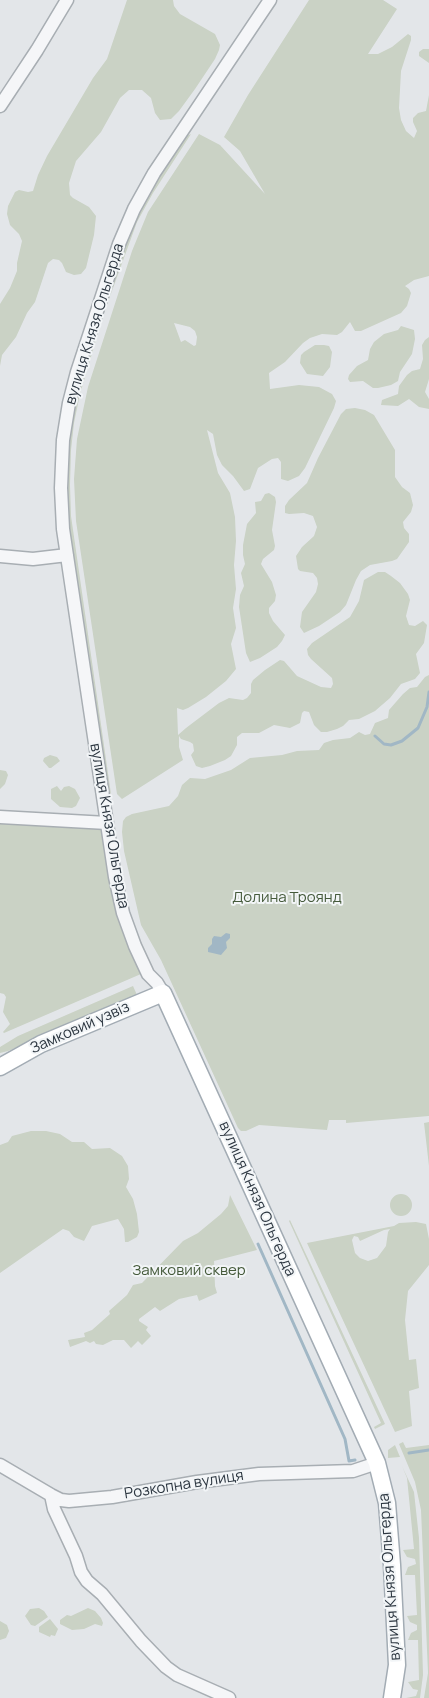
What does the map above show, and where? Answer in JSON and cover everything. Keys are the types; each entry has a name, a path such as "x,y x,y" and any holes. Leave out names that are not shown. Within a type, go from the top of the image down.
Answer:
{"main road":[{"name":"Замковий узвіз","path":"1,1065 41,1044 163,993"},
{"name":"вулиця Князя Ольгерда","path":"163,993 377,1463 387,1503 392,1565 397,1665 392,1698"}],"street":[{"path":"0,106 41,44 67,0"},
{"name":"вулиця Князя Ольгерда","path":"163,993 148,974 128,928 120,898 67,555 61,468 66,421 77,372 119,244 134,209 148,183 264,2"},
{"path":"0,556 33,559 67,555"},
{"path":"0,817 107,823"},
{"name":"Розкопна вулиця","path":"0,1465 51,1495 65,1500 89,1500 259,1474 353,1471 377,1463"},
{"path":"51,1495 56,1514 85,1579 102,1594 140,1641 166,1667 177,1675 229,1698"}],"green space":[{"path":"127,0 173,0 174,6 180,14 215,34 220,45 219,50 195,89 171,119 160,120 155,113 151,98 142,90 129,90 120,98 101,132 76,161 69,183 70,195 89,207 96,216 94,235 86,268 81,274 74,275 66,272 59,260 53,259 48,263 35,302 27,313 16,337 2,355 0,366 0,304 10,288 17,271 22,241 19,234 10,225 7,214 8,206 15,192 19,190 33,191 47,156 93,78 107,59"},
{"path":"309,0 383,0 397,9 368,54 378,54 392,47 408,34 411,36 401,71 399,108 401,120 406,131 414,138 417,131 413,118 418,113 426,111 429,95 429,276 414,280 405,286 411,293 407,306 401,313 361,331 355,331 350,322 337,335 322,334 310,338 285,362 269,373 270,389 299,385 319,387 332,394 336,401 305,468 299,476 288,481 281,479 281,462 278,458 272,459 258,468 250,489 244,491 222,465 217,455 213,434 207,430 218,473 230,493 235,517 234,565 236,589 233,608 236,628 231,644 236,669 226,681 206,697 183,710 177,708 178,735 219,703 229,698 243,700 247,698 251,693 253,680 280,660 284,661 297,676 321,687 331,688 333,684 332,678 311,659 307,649 312,643 350,617 359,601 364,580 378,572 385,572 391,576 400,583 408,594 410,600 406,616 409,625 415,626 423,621 427,625 424,643 416,654 420,673 415,679 401,684 390,698 375,711 359,719 349,720 337,729 321,732 314,725 309,712 304,711 300,723 290,728 274,725 259,733 242,733 237,737 237,745 231,756 210,766 202,768 196,766 191,755 194,751 193,744 181,739 179,736 179,747 183,760 122,799 117,794 76,521 74,479 77,439 88,387 132,251 148,212 199,134 220,145 265,194 240,151 224,137 248,95","holes":["174,323 190,327 195,331 197,337 196,345 194,346 185,340 181,342"]},
{"path":"423,49 429,49 429,63 419,56 419,52"},
{"path":"191,134 153,193 137,222 104,313 80,394 74,423 71,450 71,516 111,794 107,789 67,519 66,469 71,418 80,376 126,238 148,192 184,137"},
{"path":"401,326 414,330 415,339 412,354 400,372 398,381 378,388 373,388 363,381 350,382 348,379 349,375 357,366 368,360 370,349 374,342 384,334 398,330"},
{"path":"429,337 429,379 425,392 429,399 429,409 419,407 409,399 398,406 381,405 382,400 398,394 399,386 407,375 412,371 420,369 423,359 422,345"},
{"path":"315,345 329,346 332,352 330,367 323,376 307,374 300,363 301,355"},
{"path":"346,409 365,410 374,415 395,450 395,477 402,487 410,493 413,505 411,512 403,522 404,528 409,534 409,542 397,559 370,565 361,571 346,605 340,612 319,626 304,633 300,627 302,612 316,592 318,584 317,578 313,573 298,569 296,556 302,547 314,536 317,527 313,516 304,513 285,513 285,506 307,483 341,414"},
{"path":"269,493 275,497 276,502 272,530 275,546 274,550 263,559 261,564 272,582 276,595 275,601 269,608 269,613 285,635 277,647 250,662 246,653 239,607 240,595 244,586 241,573 245,564 243,545 247,524 256,513 255,502 261,501 265,494"},
{"name":"Долина Троянд","path":"429,675 429,1116 346,1123 346,1120 329,1120 327,1130 259,1125 246,1131 241,1131 161,960 141,925 124,851 123,821 132,814 169,806 178,796 182,785 190,778 205,779 231,770 250,758 282,755 297,751 319,750 324,743 333,740 350,738 359,732 365,735 370,734 375,723 388,718 389,710 403,694 410,688 417,687"},
{"path":"50,755 57,757 60,761 49,768 43,761 44,758"},
{"path":"0,770 6,771 8,775 5,784 0,789"},
{"path":"57,786 61,791 64,787 69,786 75,789 80,798 76,806 72,808 60,807 51,799 51,789"},
{"path":"0,822 21,825 24,823 102,828 141,974 4,1033 10,1024 3,1012 6,997 0,993"},
{"path":"133,986 137,995 0,1053 0,1047 18,1036"},
{"path":"429,1122 429,1166 424,1123"},
{"path":"31,1131 46,1131 60,1134 72,1142 84,1142 92,1149 110,1148 122,1156 128,1166 129,1179 126,1187 133,1199 137,1214 139,1232 137,1237 125,1242 124,1229 118,1219 92,1226 84,1241 63,1229 0,1273 0,1145 8,1142 12,1136"},
{"path":"401,1194 409,1197 412,1205 409,1213 401,1216 393,1213 390,1205 393,1197"},
{"name":"Замковий сквер","path":"230,1195 257,1250 214,1261 217,1293 199,1301 197,1295 179,1299 160,1311 155,1307 139,1319 148,1327 146,1330 151,1336 142,1345 138,1341 131,1348 124,1340 113,1340 103,1345 96,1344 94,1341 90,1343 86,1341 70,1347 68,1340 85,1337 84,1333 92,1330 110,1314 109,1311 127,1295 133,1285 142,1283 183,1241 198,1233 221,1214 228,1206"},
{"path":"290,1220 385,1424 375,1429 374,1427 381,1423"},
{"path":"416,1222 426,1224 429,1239 429,1265 408,1291 405,1320 409,1360 416,1359 419,1388 409,1391 412,1426 395,1432 307,1243 394,1226 399,1223","holes":["390,1229 386,1246 377,1258 368,1261 360,1258 355,1253 352,1240 354,1236 358,1237 360,1241"]},
{"path":"403,1442 406,1448 429,1445 429,1698 424,1698 428,1673 421,1510 415,1482 399,1444"},
{"path":"395,1445 400,1457 388,1458 388,1450"},
{"path":"402,1466 414,1492 419,1538 423,1675 420,1698 406,1698 416,1696 418,1690 413,1689 408,1682 419,1680 418,1640 408,1640 411,1633 417,1630 417,1625 410,1622 407,1616 417,1615 415,1575 405,1575 408,1567 416,1564 415,1559 407,1557 403,1550 414,1549 407,1478"},
{"path":"39,1608 48,1617 35,1626 31,1625 25,1616 30,1609"},
{"path":"88,1608 95,1611 101,1618 102,1626 95,1624 84,1629 72,1630 60,1624 60,1620 67,1615 71,1616"},
{"path":"50,1619 58,1629 55,1636 51,1635 50,1637 39,1632 39,1627"},
{"path":"0,1621 7,1625 9,1631 6,1638 0,1640"}],"water":[{"path":"226,933 230,934 230,938 226,942 227,948 221,955 208,952 214,936 221,937"}],"waterway":[{"path":"375,736 384,744 391,745 402,741 418,728 427,707 429,692"},
{"path":"258,1244 345,1439 349,1461 355,1460"},
{"path":"409,1453 429,1450"}]}
